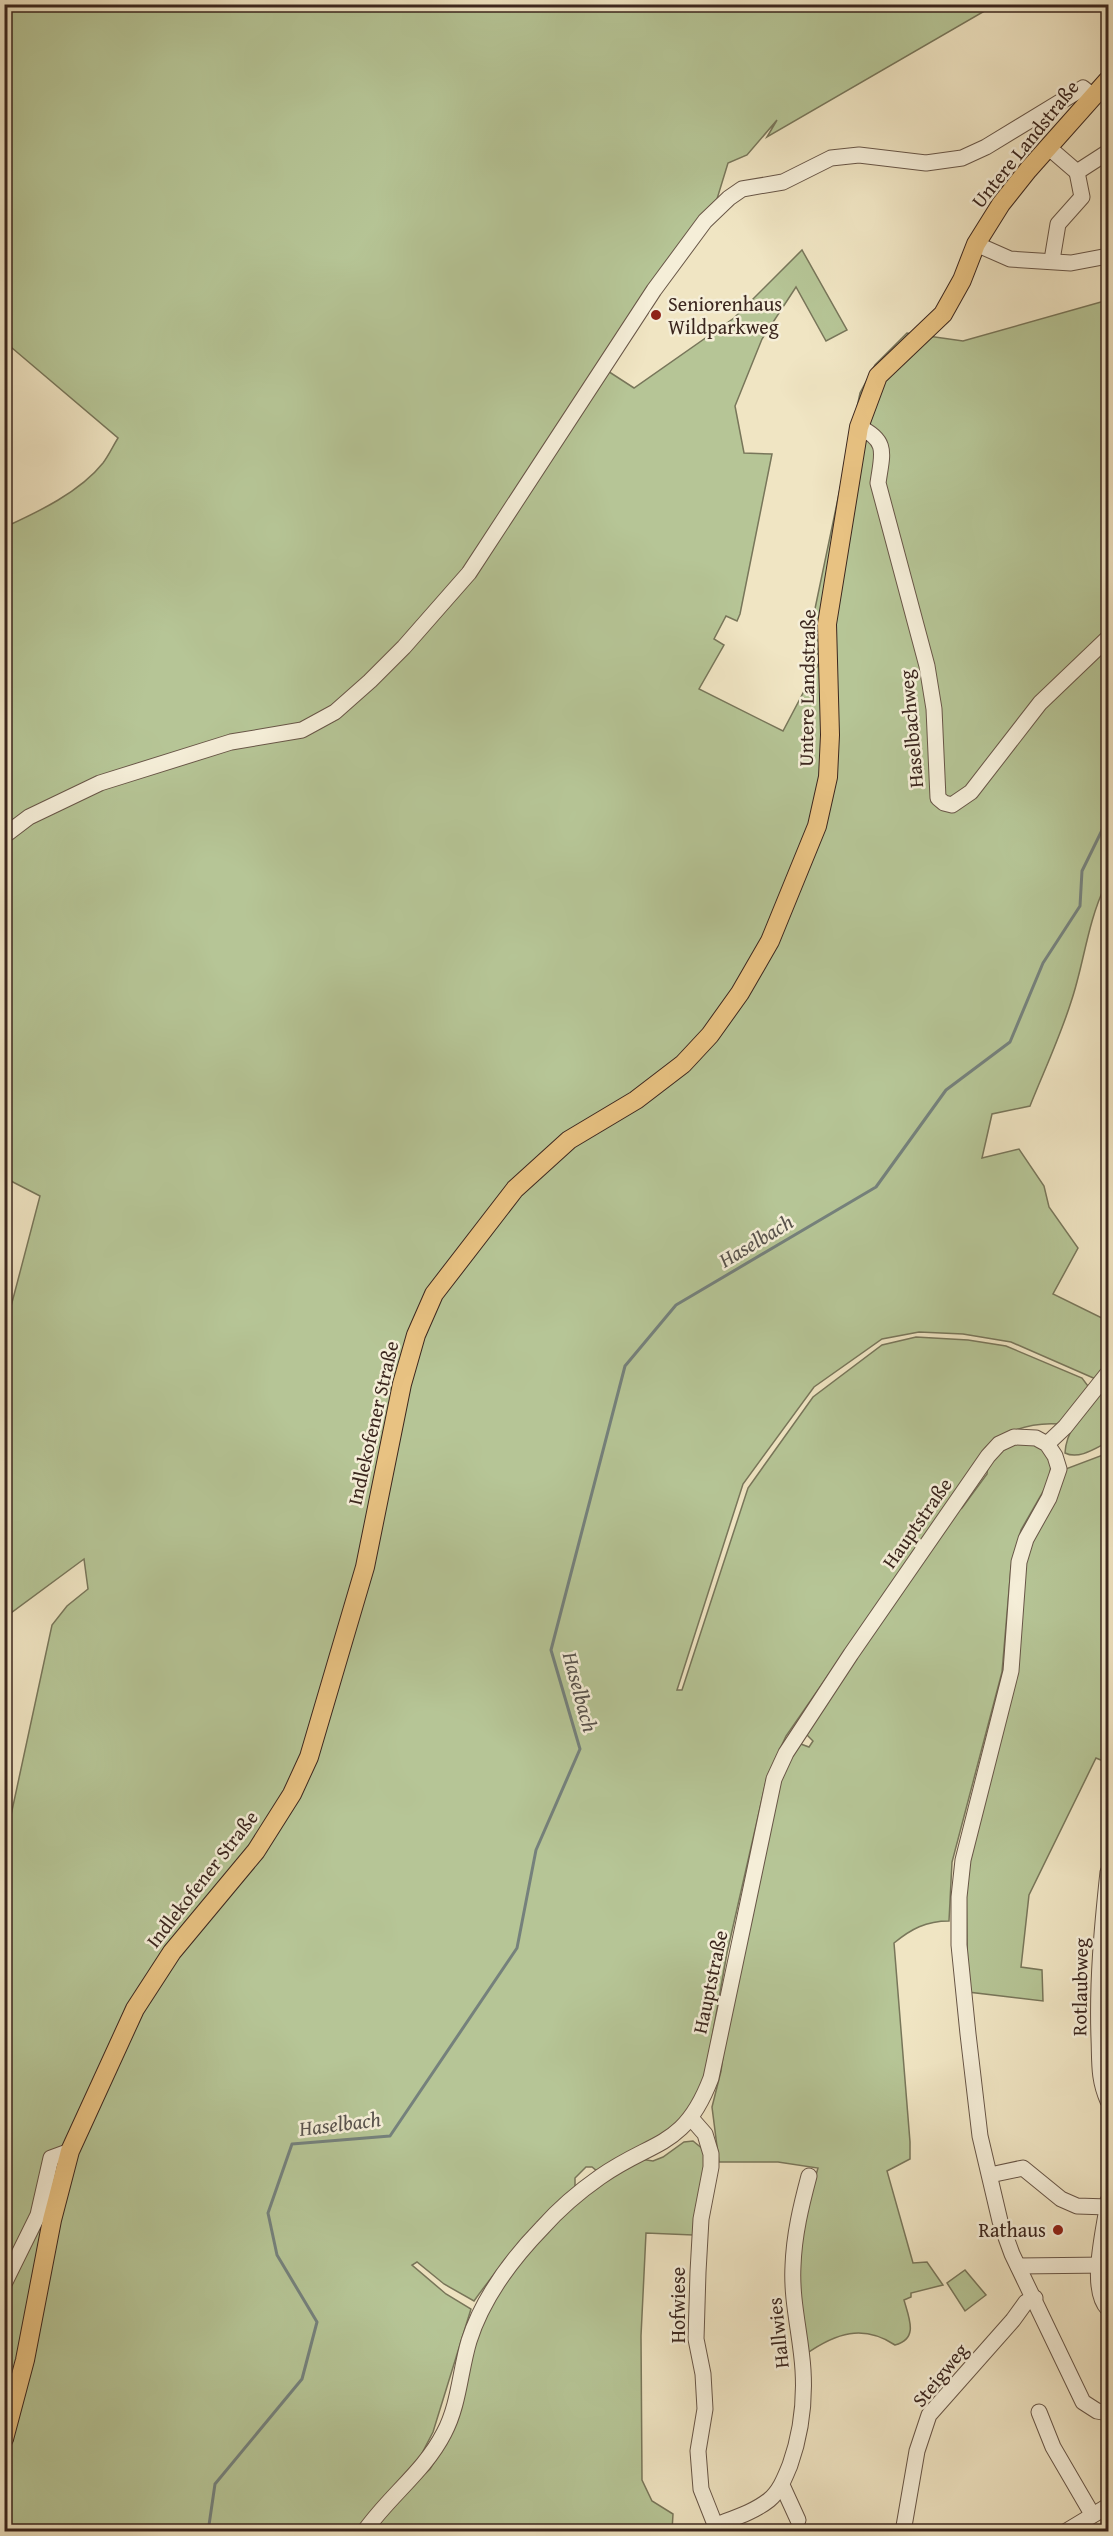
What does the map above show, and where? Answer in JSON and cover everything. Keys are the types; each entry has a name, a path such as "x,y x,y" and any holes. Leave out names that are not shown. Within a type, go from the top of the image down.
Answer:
{"main road":[{"name":"Untere Landstraße","path":"515,1189 569,1140 636,1100 683,1064 710,1035 740,993 770,941 817,826 828,777 830,735 827,624 860,428 878,376 943,314 962,280 976,244 1001,204 1108,80"},
{"name":"Indlekofener Straße","path":"4,2439 25,2360 52,2220 70,2151 135,2009 172,1952 256,1851 292,1794 322,1717 364,1567 402,1384 416,1335 434,1294 515,1189"}],"street":[{"path":"4,836 29,817 100,783 231,742 302,730 335,712 370,681 469,573 654,290 705,221 742,189 783,182 831,158 859,154 926,163 962,158 986,147 1083,88 1093,96"},
{"path":"1048,147 1077,172 1082,196 1058,224 1052,260"},
{"path":"1077,172 1108,152"},
{"path":"976,244 1010,258 1071,263 1108,256"},
{"name":"Haselbachweg","path":"860,428 876,435 880,445 882,457 878,483 927,666 934,709 938,798 952,805 971,792 1040,703 1108,638"},
{"path":"1108,1373 1065,1427 1047,1444 1055,1456 1059,1469 1048,1498 1026,1539 1019,1562 1011,1671 963,1860 959,1897 959,1945 980,2136 1000,2221 1018,2266 1083,2402 1097,2411 1108,2413"},
{"name":"Hauptstraße","path":"364,2532 390,2499 424,2465 445,2432 481,2308 508,2266 543,2226 600,2177 667,2141 691,2118 704,2097 711,2078 774,1779 786,1753 851,1654 988,1456 999,1444 1014,1437 1036,1438 1047,1444"},
{"name":"Rotlaubweg","path":"1108,1872 1099,1951 1098,2013 1101,2084 1108,2101"},
{"name":"Hofwiese","path":"691,2118 705,2134 711,2154 711,2167 701,2219 696,2339 703,2374 705,2409 698,2451 701,2489 717,2528"},
{"path":"4,2284 38,2215 51,2158 70,2151"},
{"path":"990,2175 1023,2168 1061,2199 1077,2206 1108,2205 1100,2293 1108,2309"},
{"name":"Hallwies","path":"717,2528 750,2512 770,2499 782,2485 799,2441 803,2405 803,2370 796,2322 792,2267 797,2222 808,2176"},
{"path":"1018,2266 1104,2265"},
{"name":"Steigweg","path":"903,2532 917,2451 929,2415 1026,2302 1035,2298"},
{"path":"1039,2412 1053,2447 1092,2514"},
{"path":"782,2485 798,2520"},
{"path":"1065,2532 1108,2506"}],"green space":[{"path":"4,5 995,5 767,137 777,120 747,155 728,163 717,199 600,366 634,388 734,318 802,250 847,330 826,341 796,287 762,339 735,406 744,453 772,454 740,614 737,621 726,616 714,639 724,645 699,689 783,731 822,657 807,647 860,393 875,365 907,333 963,341 1108,300 1108,887 1105,886 1099,900 1067,1015 1030,1106 992,1114 982,1158 1019,1149 1044,1186 1049,1207 1078,1248 1053,1294 1108,1321 1108,1366 1098,1380 1011,1342 963,1334 919,1332 882,1339 814,1387 743,1484 677,1690 682,1690 748,1488 813,1397 882,1345 916,1337 968,1340 1006,1346 1082,1378 1088,1386 1090,1394 1060,1424 1040,1424 1021,1428 986,1447 786,1736 767,1777 727,1953 705,2077 688,2113 662,2139 597,2171 592,2167 586,2167 575,2178 575,2188 547,2214 497,2270 474,2301 444,2284 417,2262 412,2265 446,2294 471,2309 433,2432 419,2459 358,2531 5,2531 5,1843 52,1625 67,1606 88,1589 84,1559 7,1616 5,1628 5,1316 9,1314 40,1196 5,1178 5,527 44,508 83,483 103,463 118,438 5,342"},
{"path":"1108,1377 1108,1442 1082,1454 1065,1453 1075,1423"},
{"path":"1026,1440 1046,1451 1051,1465 1049,1481 1021,1530 1011,1567 1002,1672 952,1862 949,1921 933,1922 919,1927 894,1943 910,2159 887,2171 913,2263 927,2262 943,2285 911,2293 911,2297 904,2300 910,2333 902,2342 895,2345 872,2335 850,2334 828,2341 806,2354 798,2271 800,2238 818,2168 778,2162 719,2162 712,2107 721,2071 732,1990 780,1777 798,1743 809,1747 813,1741 804,1732 953,1514 962,1508 987,1474 988,1465 1002,1447"},
{"path":"1108,1453 1108,1763 1096,1758 1029,1895 1021,1967 1042,1970 1043,2001 968,1992 966,1880 1026,1558 1063,1470"},
{"path":"693,2141 704,2150 706,2163 693,2235 646,2233 641,2336 642,2480 652,2501 673,2514 672,2531 371,2532 403,2494 430,2469 448,2440 472,2349 486,2311 512,2266 549,2225 605,2181 640,2159 653,2161 663,2157 684,2142"},
{"path":"965,2270 986,2295 965,2311 947,2283"}],"waterway":[{"name":"Haselbach","path":"208,2532 215,2484 302,2379 317,2322 277,2255 268,2213 292,2144 390,2136 517,1948 536,1850 580,1749 551,1650 625,1366 676,1305 876,1187 946,1090 1010,1042 1043,963 1080,906 1082,871 1108,818"}],"place":[{"name":"Seniorenhaus Wildparkweg","path":"656,315"},
{"name":"Rathaus","path":"1058,2230"}]}
